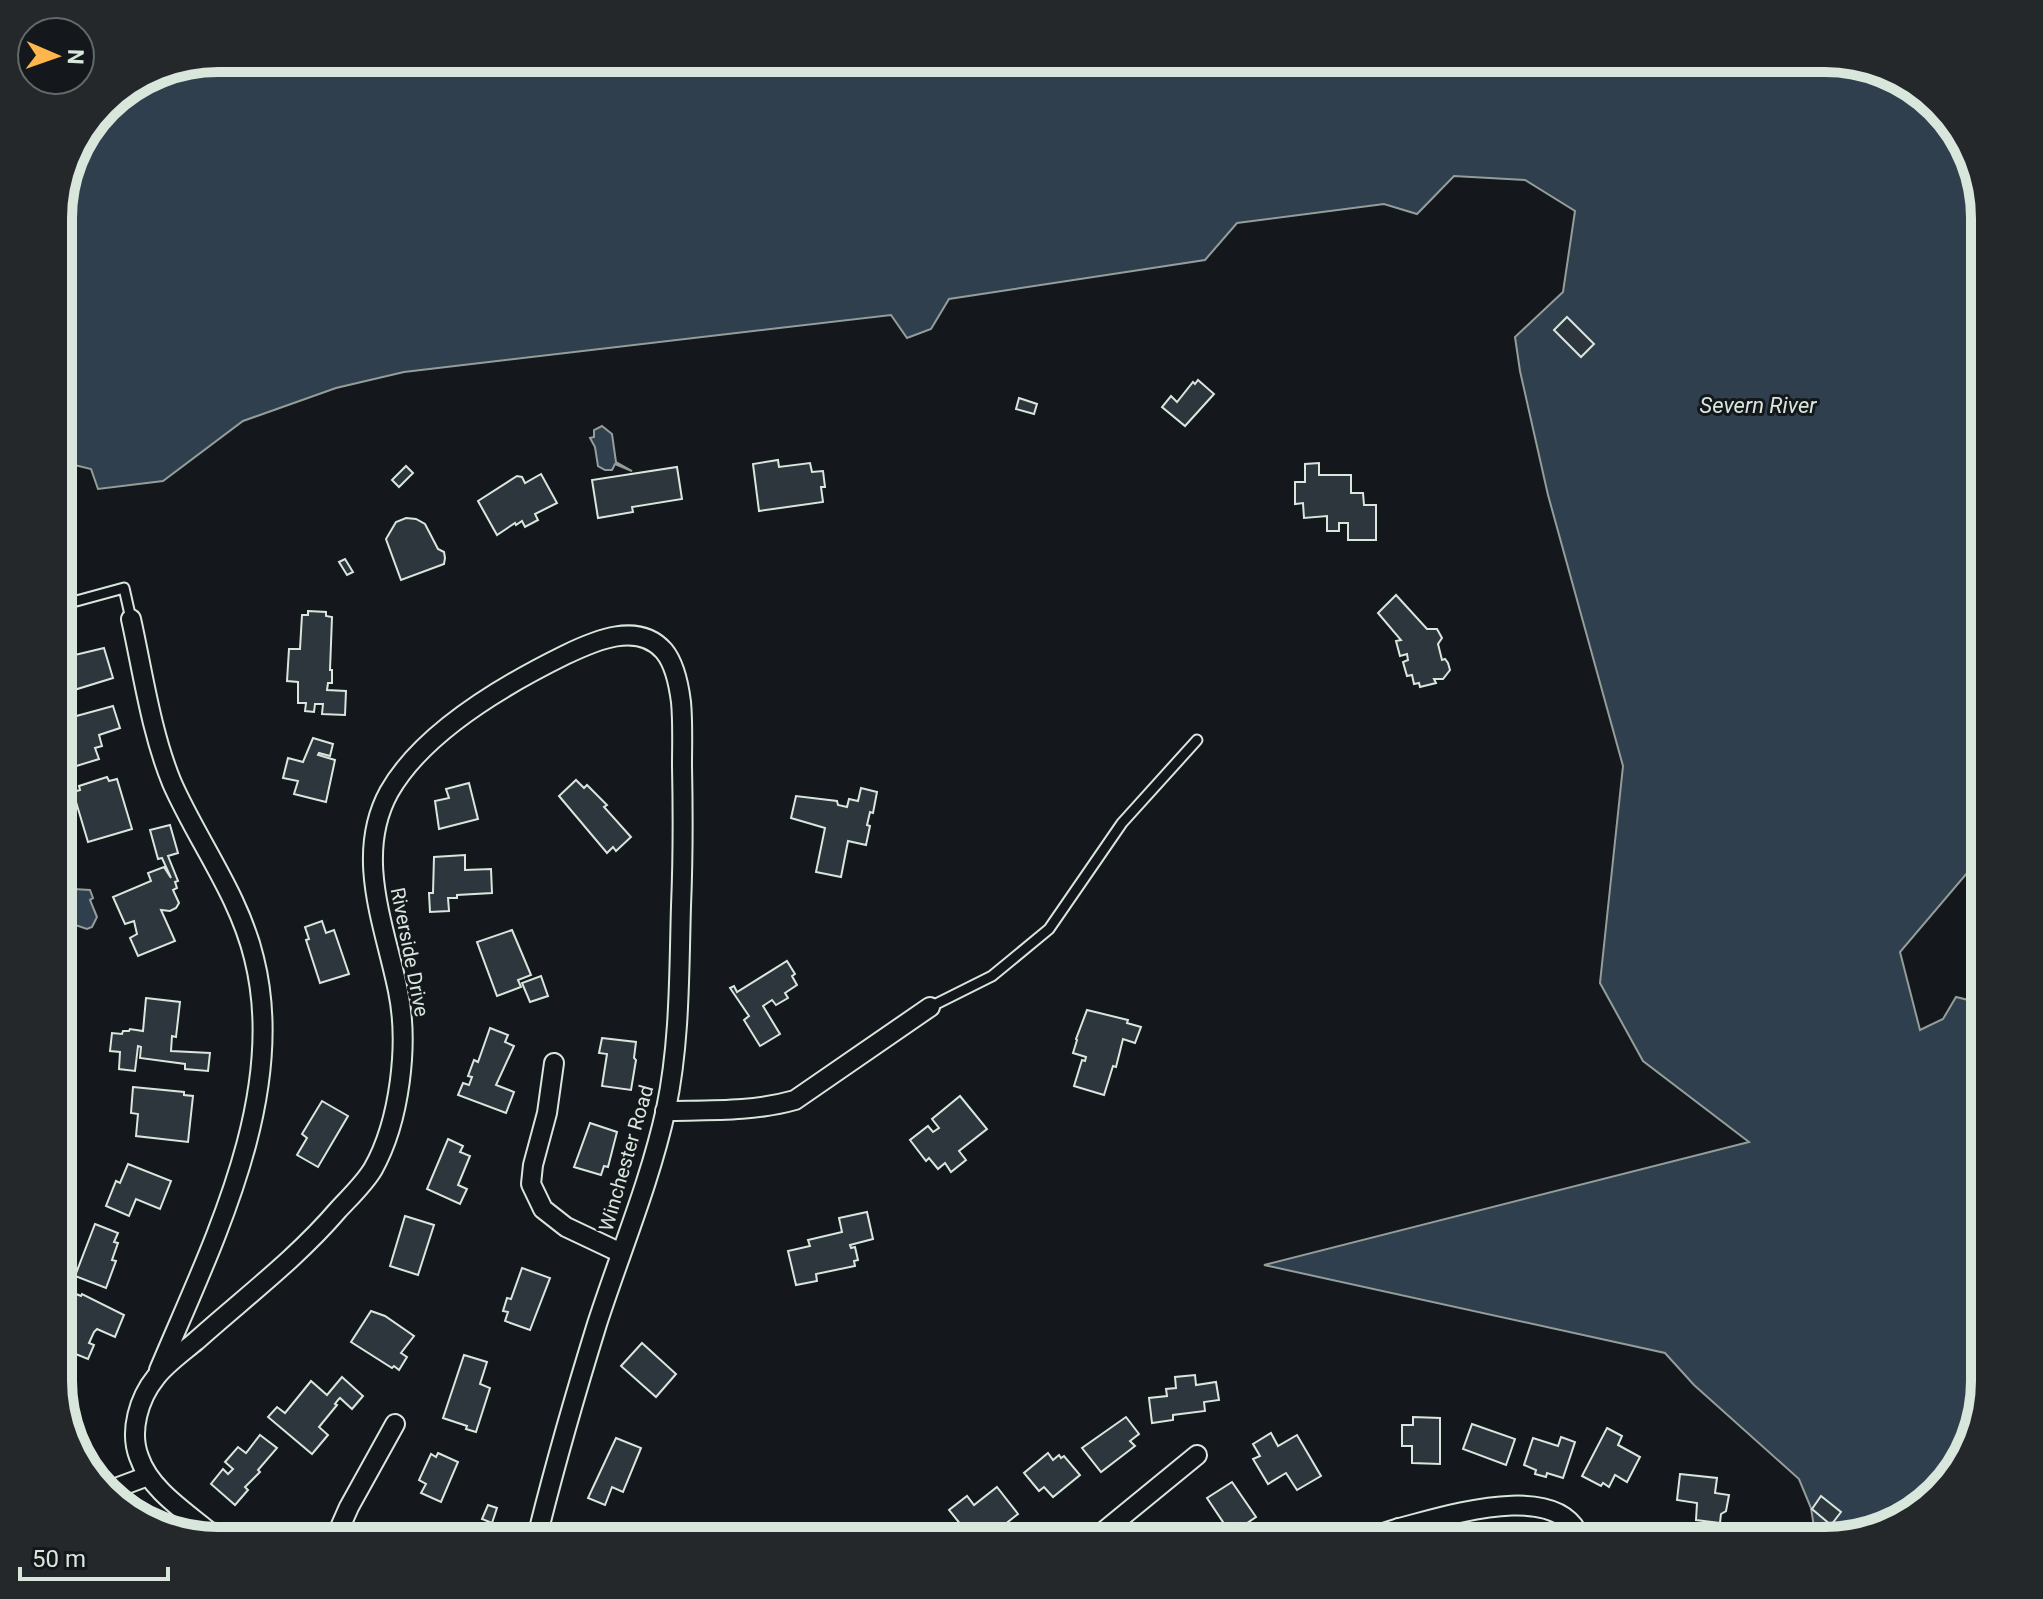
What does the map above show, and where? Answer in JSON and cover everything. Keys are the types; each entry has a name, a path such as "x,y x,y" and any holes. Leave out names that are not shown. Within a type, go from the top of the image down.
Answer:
{"street":[{"path":"131,619 159,742 172,781 228,891 247,936 260,987 262,1019 262,1057 256,1104 243,1151 216,1234 157,1376"},
{"name":"Riverside Drive","path":"203,1526 162,1491 148,1476 139,1459 135,1428 140,1404 157,1376 278,1271 327,1223 372,1169 385,1137 398,1092 403,1023 400,995 376,897 374,842 379,814 403,771 461,717 553,661 594,641 618,635 650,640"},
{"name":"Winchester Road","path":"540,1527 597,1326 656,1148 673,1067 684,833 681,701 672,664 663,650 650,640"},
{"path":"665,1111 771,1107 795,1100 930,1007"},
{"path":"554,1063 547,1113 531,1184 543,1209 566,1227 621,1253"},
{"path":"340,1527 395,1424"},
{"path":"1109,1527 1197,1455"},
{"path":"120,1488 148,1476"},
{"path":"1424,1527 1486,1508 1543,1508 1565,1517 1575,1527"}],"lane":[{"path":"72,602 124,588 131,619"},
{"path":"930,1007 992,976 1049,929 1122,823 1197,740"}],"water":[{"name":"Severn River","path":"218,72 1835,72 1890,87 1914,102 1946,137 1963,171 1971,208 1971,868 1900,952 1920,1030 1943,1019 1956,997 1971,1001 1971,1391 1956,1446 1941,1470 1921,1491 1890,1512 1854,1524 1814,1527 1811,1508 1799,1479 1694,1385 1665,1353 1264,1265 1749,1142 1643,1061 1600,983 1623,766 1548,495 1515,337 1563,292 1575,211 1525,180 1454,176 1417,214 1384,204 1237,223 1205,260 949,299 931,329 907,338 891,315 404,372 336,388 243,421 163,481 98,489 91,469 72,464 72,208 77,180 91,145 122,108 145,91 180,77"},
{"path":"602,426 612,434 616,462 632,471 615,464 612,470 598,466 590,438 594,437 594,430"},
{"path":"72,890 90,890 93,898 90,900 97,917 92,927 87,929 72,922"}],"building":[{"path":"1567,317 1594,344 1581,357 1554,330"},
{"path":"1198,380 1214,394 1185,426 1162,407 1171,396 1177,402"},
{"path":"1019,398 1037,404 1034,414 1016,409"},
{"path":"778,460 779,467 810,463 812,472 823,471 823,502 759,511 753,464"},
{"path":"1319,463 1319,475 1351,475 1351,493 1363,493 1364,505 1376,505 1376,540 1348,540 1348,523 1339,523 1339,531 1327,531 1327,516 1304,518 1303,503 1295,504 1295,482 1305,482 1305,464"},
{"path":"406,466 413,473 399,487 392,480"},
{"path":"677,467 682,499 632,507 633,512 598,518 592,480"},
{"path":"541,474 557,503 535,514 538,520 525,527 522,521 515,523 497,535 478,501 517,476 522,477 525,483"},
{"path":"406,518 425,524 445,558 444,564 401,580 386,539 396,522"},
{"path":"345,559 353,572 347,575 339,562"},
{"path":"1396,595 1427,629 1437,629 1442,638 1438,644 1442,660 1445,659 1450,670 1443,679 1434,679 1436,683 1420,687 1419,683 1414,684 1412,675 1407,676 1403,662 1408,660 1407,654 1400,656 1396,641 1401,640 1378,613"},
{"path":"308,611 326,612 326,616 332,617 332,683 328,683 327,690 346,691 345,715 322,714 323,704 315,704 314,712 305,711 306,703 298,703 298,682 287,681 289,649 300,649 302,615 308,615"},
{"path":"104,648 113,678 72,691 72,656"},
{"path":"113,706 120,728 99,735 102,746 95,748 99,759 72,767 72,717"},
{"path":"313,738 333,744 330,756 318,755 335,760 326,802 294,794 298,781 283,778 288,758 303,762"},
{"path":"107,777 109,781 117,779 132,829 88,842 73,792 80,790 79,786"},
{"path":"576,780 584,788 587,785 607,805 604,807 631,837 616,851 613,847 607,853 559,796"},
{"path":"469,783 478,819 439,829 435,801 449,798 446,789"},
{"path":"861,788 877,792 867,825 870,826 866,845 848,841 841,877 816,872 825,828 791,818 796,796 837,801 838,805 847,807 849,799 858,801"},
{"path":"170,825 178,853 168,856 178,881 175,882 177,888 173,890 179,903 170,911 161,910 175,941 138,956 130,938 137,934 134,921 125,924 113,897 151,881 148,873 164,867 171,878 162,858 158,859 150,830"},
{"path":"465,855 465,870 491,869 492,893 457,895 457,898 448,898 449,911 430,912 434,857"},
{"path":"322,921 326,933 334,930 349,974 320,983 305,927"},
{"path":"512,930 531,975 518,980 521,987 497,996 477,942"},
{"path":"787,961 797,985 785,993 788,998 776,1005 772,1000 763,1006 780,1034 760,1046 744,1020 749,1016 730,988 734,986 737,992"},
{"path":"541,976 548,996 530,1002 522,983"},
{"path":"146,998 180,1002 171,1051 210,1053 208,1071 185,1069 185,1064 140,1058 141,1047 138,1046 135,1071 119,1069 120,1052 110,1051 112,1033 122,1034 130,1029 143,1031"},
{"path":"1087,1010 1128,1020 1127,1023 1141,1027 1135,1043 1123,1039 1104,1095 1074,1086 1082,1060 1085,1061 1086,1057 1073,1053"},
{"path":"490,1028 508,1035 505,1042 514,1046 496,1085 514,1092 506,1113 458,1095 463,1083 469,1085 472,1077 468,1076 474,1060 478,1062"},
{"path":"602,1038 636,1042 631,1090 602,1086 607,1054 599,1053"},
{"path":"133,1087 184,1092 184,1095 193,1096 188,1142 136,1136 138,1114 131,1113"},
{"path":"960,1096 987,1129 959,1151 966,1160 951,1172 945,1163 938,1169 929,1158 926,1161 910,1140 928,1126 933,1132 939,1128 932,1119"},
{"path":"322,1101 348,1116 318,1167 297,1155 307,1138 302,1134"},
{"path":"590,1123 617,1132 608,1167 604,1166 601,1175 574,1167"},
{"path":"448,1139 463,1146 460,1152 470,1156 458,1185 467,1189 460,1204 427,1189"},
{"path":"128,1164 171,1181 160,1209 136,1199 129,1216 106,1206 116,1181 120,1183"},
{"path":"867,1212 873,1239 850,1245 851,1248 855,1247 858,1260 854,1261 855,1266 816,1274 817,1281 796,1285 788,1251 810,1246 808,1240 842,1232 839,1218"},
{"path":"405,1216 434,1225 418,1275 390,1266"},
{"path":"95,1224 118,1233 112,1260 116,1261 106,1288 75,1276"},
{"path":"522,1268 550,1278 530,1330 505,1321 508,1312 503,1311 507,1298 511,1299"},
{"path":"72,1292 82,1294 124,1315 115,1337 97,1329 94,1332 89,1343 94,1345 88,1359 72,1353"},
{"path":"371,1311 385,1316 414,1336 401,1353 407,1357 399,1370 351,1342"},
{"path":"642,1343 676,1374 656,1397 621,1366"},
{"path":"464,1355 487,1362 480,1384 490,1388 476,1432 443,1418"},
{"path":"1195,1375 1196,1385 1216,1382 1219,1400 1204,1402 1205,1411 1173,1415 1173,1420 1152,1423 1149,1398 1167,1396 1166,1389 1176,1388 1175,1377"},
{"path":"342,1377 363,1396 352,1409 340,1398 338,1400 319,1427 328,1435 312,1454 268,1417 277,1407 285,1413 311,1381 327,1395"},
{"path":"1126,1417 1139,1434 1130,1441 1135,1446 1101,1472 1082,1448"},
{"path":"1413,1417 1440,1418 1440,1464 1412,1463 1412,1446 1402,1446 1402,1425 1413,1425"},
{"path":"1472,1424 1515,1439 1506,1465 1463,1449"},
{"path":"1607,1428 1622,1436 1618,1445 1640,1457 1627,1482 1615,1475 1609,1487 1582,1476"},
{"path":"1271,1433 1278,1446 1297,1435 1321,1476 1297,1490 1286,1473 1268,1484 1253,1459 1260,1456 1253,1444"},
{"path":"260,1435 277,1448 245,1487 248,1490 235,1505 211,1484 223,1469 228,1474 233,1469 225,1462 238,1447 246,1453"},
{"path":"1561,1437 1575,1442 1563,1478 1547,1473 1546,1477 1535,1474 1536,1470 1524,1465 1533,1438 1558,1446"},
{"path":"616,1438 641,1448 623,1492 612,1487 605,1505 588,1498"},
{"path":"438,1453 458,1462 441,1502 421,1493 426,1484 419,1480 431,1454 436,1457"},
{"path":"1048,1453 1053,1460 1059,1455 1061,1458 1064,1456 1080,1475 1053,1497 1044,1487 1039,1491 1024,1473"},
{"path":"1680,1474 1717,1478 1715,1493 1729,1495 1720,1523 1696,1520 1697,1503 1677,1500"},
{"path":"1232,1482 1256,1517 1241,1527 1226,1527 1207,1498"},
{"path":"997,1487 1018,1514 1001,1527 963,1527 949,1510 967,1496 974,1505"},
{"path":"1821,1496 1841,1512 1831,1525 1812,1509"},
{"path":"488,1505 497,1508 492,1523 482,1519"}]}
